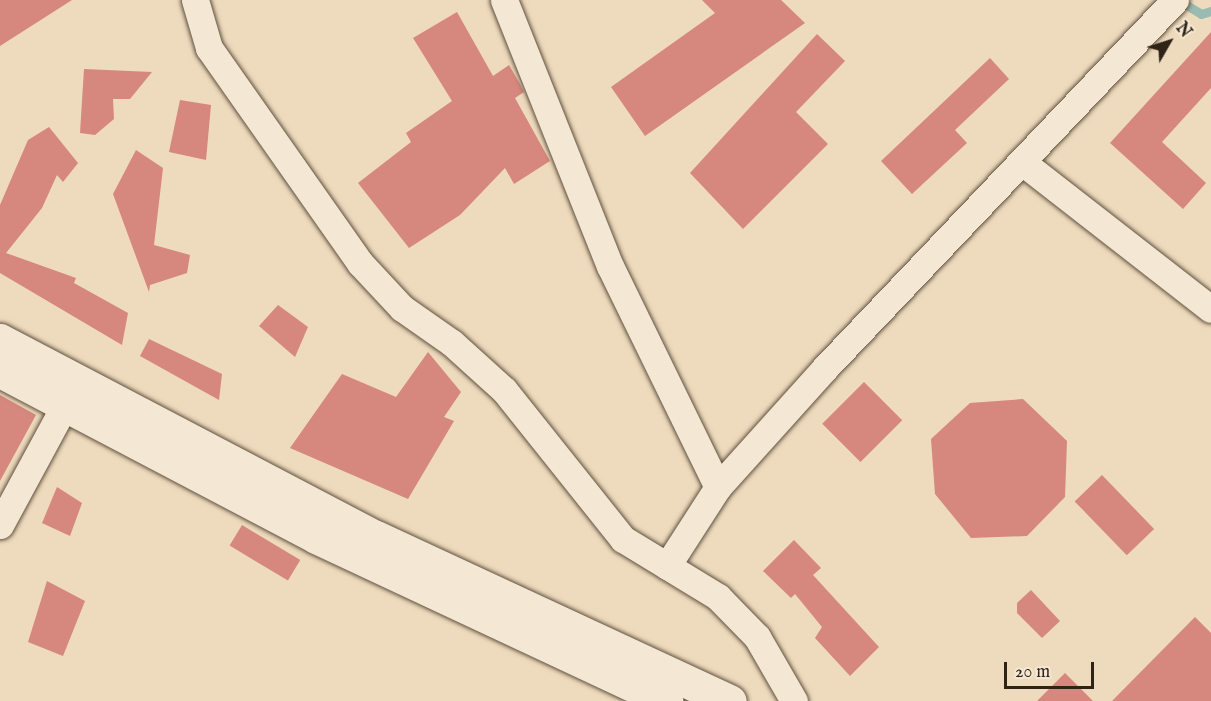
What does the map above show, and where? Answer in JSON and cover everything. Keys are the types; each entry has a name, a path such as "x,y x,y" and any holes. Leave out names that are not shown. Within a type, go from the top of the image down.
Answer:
{"main road":[{"path":"0,340 376,537 730,701"},
{"path":"0,371 316,537 666,701"}],"street":[{"path":"195,0 208,48 360,263 402,308 452,343 504,390 623,539 718,597 757,637 794,701"},
{"path":"504,0 610,266 718,487"},
{"path":"667,566 718,487 1175,0"},
{"path":"1022,162 1211,309"},
{"path":"0,525 65,405"}],"building":[{"path":"0,0 72,0 0,46"},
{"path":"702,0 781,0 805,23 645,136 611,87 715,13"},
{"path":"457,12 493,76 509,65 524,92 515,98 550,161 514,184 505,168 460,215 409,248 358,183 411,142 406,133 452,101 413,38"},
{"path":"1211,32 1211,88 1162,142 1206,183 1183,209 1110,143"},
{"path":"817,34 845,61 796,112 828,144 743,229 690,173"},
{"path":"990,58 1009,79 955,130 967,143 912,194 881,161"},
{"path":"84,69 152,72 130,99 113,99 114,119 95,135 80,133"},
{"path":"180,100 211,105 206,160 169,152"},
{"path":"49,127 78,163 63,182 57,175 42,208 6,253 76,278 74,283 128,313 122,345 0,273 0,205 28,140"},
{"path":"136,150 163,168 154,245 190,255 187,273 150,285 149,292 113,194"},
{"path":"278,305 308,327 295,357 259,326"},
{"path":"149,339 222,374 219,400 140,356"},
{"path":"428,352 461,392 444,417 454,421 408,499 290,448 342,374 396,397"},
{"path":"864,382 902,420 860,462 822,424"},
{"path":"0,395 36,415 0,481"},
{"path":"1023,399 1067,441 1065,497 1027,536 971,538 935,494 931,439 970,403"},
{"path":"1102,475 1154,529 1127,555 1075,501"},
{"path":"57,487 82,503 70,536 42,523"},
{"path":"242,525 300,560 288,581 230,546"},
{"path":"794,540 821,568 813,575 879,647 850,676 815,638 822,627 795,594 791,598 763,571"},
{"path":"47,581 85,601 63,656 28,642"},
{"path":"1031,590 1060,621 1042,638 1017,613 1017,603"},
{"path":"1195,617 1211,633 1211,701 1112,701"},
{"path":"1065,673 1093,701 1037,701"}],"waterway":[{"path":"1178,0 1201,14 1211,11"}]}
